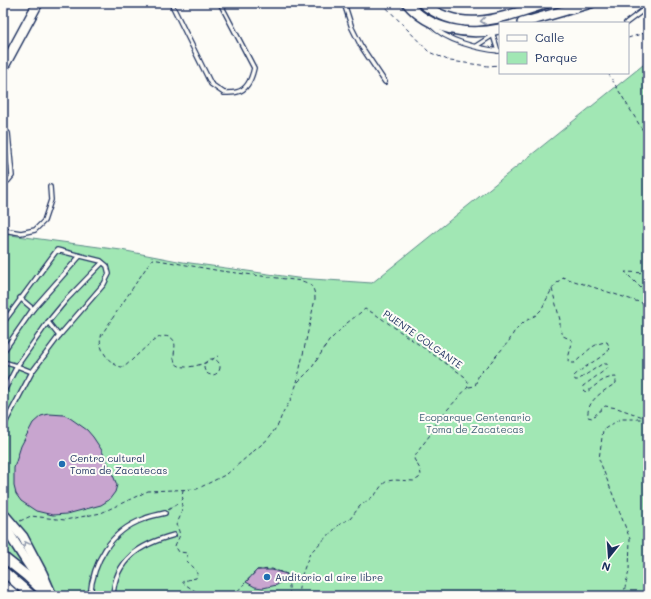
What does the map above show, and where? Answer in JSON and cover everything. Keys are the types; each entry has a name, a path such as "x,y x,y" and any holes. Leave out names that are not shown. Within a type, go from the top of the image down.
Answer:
{"main road":[{"path":"3,68 38,3"},
{"path":"407,3 416,12 436,25 462,32 495,31"},
{"path":"422,3 432,11 449,18 476,22 487,21 547,3"},
{"path":"525,22 591,3"},
{"path":"4,516 6,528 37,577 50,594"},
{"path":"3,557 50,594"},
{"path":"3,572 32,596"}],"lane":[{"path":"171,3 211,84 224,93 239,92 252,77 254,68 221,3 217,3"},
{"path":"344,3 352,28 361,46 384,82"},
{"path":"627,22 642,11 648,9"},
{"path":"426,19 437,31 449,38 476,46 499,51 495,31 476,46"},
{"path":"3,130 8,133 12,176 8,181 3,181"},
{"path":"3,230 21,233 35,230 44,221 51,200 50,187"},
{"path":"3,323 20,298 57,250 102,263 107,266 109,274 104,284 59,336 32,372 3,425"},
{"path":"3,352 33,309 80,256"},
{"path":"3,393 16,366 48,322 67,299 102,263"},
{"path":"20,298 33,309"},
{"path":"48,322 59,336"},
{"path":"3,362 32,372"},
{"path":"90,596 91,585 96,567 103,552 115,537 143,519 165,513"},
{"path":"113,596 113,588 118,571 130,556 145,545 174,535"}],"path":[{"path":"382,3 429,52 450,61 488,66 499,65"},
{"path":"629,38 648,32"},
{"path":"609,74 648,139"},
{"path":"6,528 31,516 65,520 101,513 148,491 197,489 227,474 268,439 278,425 297,383 315,299 315,290 311,285 302,281 221,271 152,259 102,334 99,342 102,350 115,366 119,368 124,368 154,340 161,336 172,339 175,343 174,359 180,366 197,366 218,356"},
{"path":"648,273 625,272 648,295"},
{"path":"298,596 300,580 310,553 341,523 350,519 360,506 375,495 387,481 414,481 419,478 421,474 420,469 414,459 417,452 435,428 437,421 468,387 475,386 479,374 509,341 514,332 524,322 536,315 541,310 552,289 562,277 648,305"},
{"path":"552,289 563,336 572,340 572,347 568,362 570,364 574,364 590,347 602,342 607,342 609,346 608,352 595,362 588,364 574,376 575,380 578,380 602,364 607,364 608,368 583,386 582,389 587,392 599,382 609,377 616,377 616,383 599,393 596,397 589,407 587,412 588,417 592,418 605,406 617,408 646,418"},
{"name":"PUENTE COLGANTE","path":"297,383 311,369 329,341 347,323 365,309 375,314 464,376 468,382 468,387"},
{"path":"207,362 205,366 206,371 215,375 219,371 220,366 217,362 210,360"},
{"path":"646,418 648,434"},
{"path":"622,596 629,571 630,539 599,459 603,430 620,419 646,418"},
{"path":"648,469 648,478"},
{"path":"183,490 183,499 181,501 183,510 176,526 180,535 175,546 179,552 188,553 186,560 195,568 197,572 196,578 183,581 183,583 198,593 198,596"},
{"path":"165,513 181,501"},
{"path":"233,596 258,570 272,569 287,574 290,596"}],"green space":[{"name":"Ecoparque Centenario Toma de Zacatecas","path":"648,61 648,596 49,596 18,564 3,552 3,234 121,250 183,262 297,278 372,283"}],"building":[{"name":"Centro cultural Toma de Zacatecas","path":"49,414 64,415 70,418 87,430 93,437 101,449 117,485 115,492 109,500 101,505 67,514 53,515 36,511 21,501 16,494 14,486 14,468 21,446 33,423 41,416"},
{"name":"Auditorio al aire libre","path":"257,570 272,570 287,574 277,585 263,588 255,587 246,582"}],"place":[{"name":"Centro cultural Toma de Zacatecas","path":"62,464"},
{"name":"Auditorio al aire libre","path":"267,577"}]}
